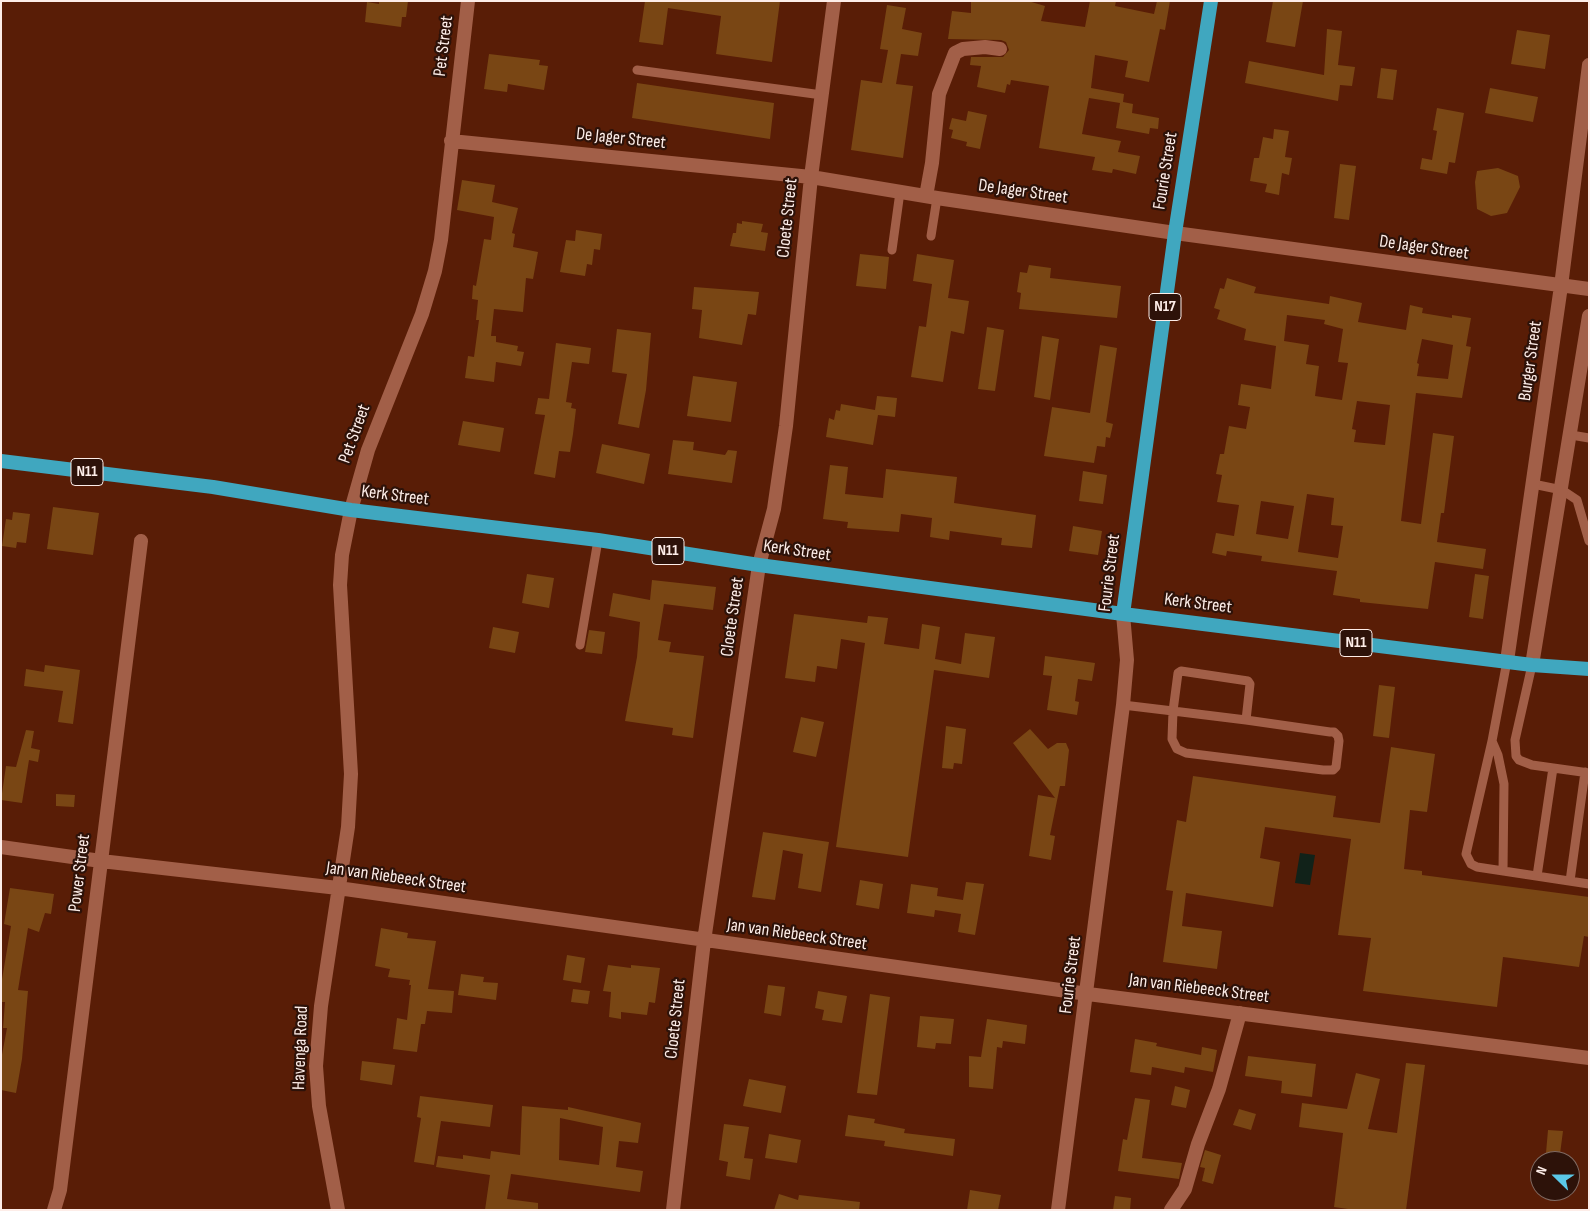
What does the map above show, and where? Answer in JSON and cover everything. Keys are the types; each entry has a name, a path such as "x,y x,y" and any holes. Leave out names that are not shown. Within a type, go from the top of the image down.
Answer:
{"highway":[{"name":"Fourie Street","path":"1122,614 1175,233 1211,1"},
{"name":"Kerk Street","path":"1,461 213,487 351,510 598,540 759,565 1122,614 1532,664 1589,669"}],"street":[{"name":"Pet Street","path":"338,888 348,826 351,774 340,585 344,545 351,510 368,450 422,314 435,271 441,240 468,1"},
{"name":"Cloete Street","path":"673,1210 704,941 759,565 774,509 786,426 810,177 834,1"},
{"path":"932,197 932,163 939,94 954,53 963,49 985,47 1000,49"},
{"name":"Burger Street","path":"1507,661 1561,286 1589,65"},
{"name":"De Jager Street","path":"451,141 810,177 1175,233 1589,289"},
{"path":"1532,664 1589,316"},
{"name":"Power Street","path":"54,1210 60,1190 141,541"},
{"name":"Fourie Street","path":"1058,1210 1088,994 1123,705 1127,660 1122,614"},
{"name":"Jan van Riebeeck Street","path":"1,847 101,861 338,888 1088,994 1589,1058"},
{"name":"Havenga Road","path":"338,888 321,1006 316,1066 319,1106 338,1210"},
{"path":"1171,1210 1185,1189 1198,1144 1219,1089 1240,1013"}],"lane":[{"path":"637,70 822,95"},
{"path":"892,250 900,192"},
{"path":"931,236 932,197"},
{"path":"1571,435 1589,438"},
{"path":"1533,484 1562,490 1577,500 1589,541"},
{"path":"580,645 598,540"},
{"path":"1507,661 1492,742 1466,854 1471,864 1477,867 1589,884"},
{"path":"1532,664 1514,750 1519,760 1526,764 1587,772 1570,881"},
{"path":"1123,705 1173,710 1246,720 1334,732 1338,736 1339,741 1336,768 1333,770 1322,770 1186,753 1177,749 1172,743 1173,710 1177,676 1181,670 1244,679 1250,684 1246,720"},
{"path":"1492,742 1498,755 1504,784 1503,871"},
{"path":"1537,876 1553,768"}],"shaded area":[{"path":"1300,853 1315,855 1310,885 1295,883"}],"building":[{"path":"379,1 408,1 406,17 402,17 401,27 365,22 367,2 379,4"},
{"path":"645,1 780,1 772,62 716,54 721,16 668,8 663,45 639,42"},
{"path":"971,1 1028,1 1045,6 1041,21 1085,27 1090,1 1116,1 1115,6 1154,14 1157,1 1170,1 1165,30 1160,29 1149,82 1125,77 1128,61 1095,55 1091,88 1124,94 1123,102 1133,104 1132,113 1159,118 1158,129 1150,128 1149,134 1116,128 1120,103 1089,98 1082,134 1121,141 1118,152 1140,156 1136,174 1113,169 1112,173 1092,170 1095,157 1039,148 1049,86 1011,80 1010,85 1007,84 1005,93 977,87 981,66 970,65 971,57 1003,57 1009,50 1006,42 1001,40 948,39 952,11 971,13"},
{"path":"1273,1 1303,1 1295,47 1266,42"},
{"path":"887,5 906,8 902,29 922,33 918,56 901,54 896,84 913,86 903,158 851,150 861,80 882,83 888,50 880,49"},
{"path":"1327,29 1342,31 1338,65 1355,67 1352,86 1340,85 1338,101 1245,83 1249,61 1324,75"},
{"path":"1517,30 1550,35 1545,69 1511,64"},
{"path":"489,54 540,60 539,65 548,66 544,90 508,84 507,92 484,89"},
{"path":"1381,68 1397,70 1393,100 1377,98"},
{"path":"637,83 774,103 770,139 632,118"},
{"path":"1490,88 1538,97 1533,122 1485,113"},
{"path":"1437,108 1464,113 1455,163 1449,162 1447,174 1420,169 1422,158 1432,160 1437,131 1433,130"},
{"path":"968,111 987,115 980,149 966,146 967,142 951,138 953,130 949,129 952,118 966,121"},
{"path":"1274,129 1289,131 1285,157 1292,158 1289,175 1282,173 1279,195 1265,192 1267,184 1250,181 1254,158 1259,158 1263,137 1273,139"},
{"path":"1340,164 1356,166 1349,220 1334,218"},
{"path":"1498,168 1518,176 1520,187 1507,213 1491,216 1477,209 1475,182 1477,171"},
{"path":"462,180 495,185 492,202 518,208 512,233 515,234 513,247 538,252 533,279 526,278 523,312 494,309 491,336 496,336 496,342 518,346 517,351 524,352 521,366 496,362 494,382 465,378 468,356 474,357 479,320 476,320 478,300 472,299 473,285 476,286 484,239 491,240 494,217 457,210"},
{"path":"742,221 763,224 761,232 768,233 765,251 730,246 733,233 736,233 737,223 742,224"},
{"path":"576,230 602,234 600,250 594,249 592,265 587,264 585,276 560,272 566,240 575,241"},
{"path":"860,254 889,257 886,289 856,286"},
{"path":"917,254 954,260 948,298 969,301 964,334 951,331 943,382 911,377 919,326 926,327 932,284 913,281"},
{"path":"1029,265 1051,268 1050,278 1121,286 1117,318 1019,309 1021,293 1017,292 1020,272 1027,273"},
{"path":"1227,278 1256,287 1254,293 1329,304 1330,296 1362,303 1358,322 1406,330 1410,305 1423,308 1422,313 1452,318 1452,315 1471,318 1466,346 1471,347 1462,398 1416,393 1401,521 1421,524 1433,433 1454,436 1444,513 1441,513 1437,542 1486,549 1483,569 1435,562 1428,609 1360,602 1360,599 1333,595 1337,571 1261,561 1262,556 1227,551 1226,556 1212,553 1216,533 1234,536 1239,505 1217,502 1222,475 1216,474 1220,454 1224,454 1229,426 1246,429 1250,407 1238,405 1241,384 1271,389 1276,346 1244,340 1246,329 1217,319 1220,310 1214,308 1220,288 1224,289","holes":["1287,315 1325,320 1324,324 1343,329 1338,362 1348,363 1342,400 1315,396 1319,366 1306,364 1309,345 1284,341","1422,339 1453,345 1448,379 1417,376 1419,364 1417,363","1357,401 1390,405 1385,445 1354,442 1356,430 1352,429","1307,494 1334,498 1331,525 1343,526 1338,558 1298,552","1261,501 1294,506 1288,539 1256,534"]},
{"path":"694,287 759,292 756,315 748,314 742,345 699,338 702,310 692,309"},
{"path":"987,327 1004,330 995,391 978,389"},
{"path":"617,329 651,333 646,390 639,428 618,424 627,374 612,372"},
{"path":"1042,336 1059,339 1050,400 1034,397"},
{"path":"556,343 591,348 589,364 572,362 566,402 572,403 571,408 576,409 573,434 570,452 559,451 555,478 534,474 545,415 535,414 538,398 549,399"},
{"path":"1100,345 1117,348 1106,422 1113,424 1110,438 1106,437 1105,447 1097,446 1094,463 1044,456 1052,407 1090,413"},
{"path":"693,376 737,382 731,422 687,416"},
{"path":"877,396 897,398 895,417 878,415 873,445 826,437 829,418 834,420 836,410 840,411 841,404 875,410"},
{"path":"463,421 504,428 500,452 458,445"},
{"path":"673,440 694,442 693,450 725,455 728,450 737,451 732,483 668,474"},
{"path":"602,444 650,454 644,484 596,473"},
{"path":"830,465 848,467 845,494 883,498 886,469 957,477 954,503 1036,515 1032,548 1001,545 1002,538 950,531 949,540 930,537 932,518 901,514 899,532 847,528 848,522 823,519"},
{"path":"1083,471 1107,475 1103,504 1079,501"},
{"path":"53,507 99,513 93,555 47,549"},
{"path":"13,512 30,514 26,543 17,542 16,548 2,546 6,519 12,520"},
{"path":"1073,526 1102,531 1098,555 1069,551"},
{"path":"527,574 554,578 549,608 522,603"},
{"path":"1475,574 1489,576 1483,619 1469,617"},
{"path":"652,580 716,587 713,610 664,604 658,640 671,642 669,652 704,656 693,738 672,735 673,728 625,721 637,657 640,622 609,616 613,593 650,600"},
{"path":"794,614 867,623 868,616 888,618 884,644 919,649 922,624 940,627 935,659 961,664 965,633 995,637 989,678 934,670 908,857 836,847 865,643 841,639 837,669 817,666 815,682 785,678"},
{"path":"493,627 519,632 515,653 489,648"},
{"path":"589,630 605,632 602,654 585,652"},
{"path":"1045,656 1095,663 1092,681 1078,679 1075,701 1079,702 1077,715 1047,710 1052,676 1043,675"},
{"path":"45,665 80,670 73,724 58,722 63,691 24,686 26,669 44,672"},
{"path":"1379,685 1395,687 1389,738 1373,736"},
{"path":"801,717 824,722 816,757 793,752"},
{"path":"946,726 966,729 962,764 954,763 953,769 942,768"},
{"path":"1030,729 1048,749 1057,743 1066,743 1069,750 1065,786 1060,786 1050,835 1055,836 1051,860 1029,856 1038,795 1055,798 1013,743"},
{"path":"26,730 34,731 31,748 40,750 38,762 29,760 22,803 1,800 6,766 16,767"},
{"path":"1391,747 1435,754 1427,812 1410,810 1404,869 1422,871 1422,875 1589,897 1589,937 1584,936 1579,967 1503,957 1497,1007 1363,991 1371,938 1338,935 1351,839 1265,827 1260,858 1280,862 1273,907 1186,893 1182,926 1222,931 1217,969 1163,962 1173,891 1166,890 1177,820 1186,822 1193,776 1336,796 1333,817 1380,823"},
{"path":"56,794 75,795 74,807 56,806"},
{"path":"763,832 829,842 821,892 798,888 803,854 783,850 775,900 752,897"},
{"path":"860,880 883,884 879,909 856,905"},
{"path":"966,882 984,884 975,935 958,932 961,914 935,910 934,917 907,913 911,884 938,888 937,896 963,900"},
{"path":"10,888 54,894 51,914 45,913 39,932 28,928 18,990 28,991 22,1059 16,1093 1,1090 1,1060 7,1028 3,1028 5,1002 1,1002 1,985 11,926 4,924"},
{"path":"381,928 408,933 407,938 436,941 428,989 454,991 452,1013 427,1011 425,1024 421,1024 417,1052 393,1049 397,1018 407,1020 411,985 409,985 410,980 388,977 390,969 375,966"},
{"path":"567,955 585,958 581,983 563,980"},
{"path":"608,965 631,968 631,965 660,968 655,1003 649,1002 647,1015 621,1012 621,1019 609,1017 611,992 603,991"},
{"path":"461,974 484,977 483,982 498,983 496,1000 458,995"},
{"path":"768,985 785,987 781,1016 764,1013"},
{"path":"573,989 590,991 588,1004 571,1002"},
{"path":"818,991 847,996 842,1023 822,1020 824,1010 815,1008"},
{"path":"870,994 890,997 877,1095 857,1093"},
{"path":"920,1016 954,1019 951,1044 936,1043 935,1049 917,1047"},
{"path":"987,1019 1027,1025 1025,1044 1003,1041 1002,1048 997,1047 993,1089 969,1087 969,1056 981,1057"},
{"path":"1135,1039 1157,1043 1156,1046 1201,1055 1202,1047 1217,1050 1213,1072 1185,1067 1184,1073 1152,1067 1151,1075 1130,1072"},
{"path":"1248,1056 1316,1064 1312,1097 1281,1093 1282,1081 1245,1076"},
{"path":"362,1061 395,1065 392,1085 360,1080"},
{"path":"1406,1063 1425,1065 1406,1210 1355,1210 1334,1207 1343,1133 1299,1127 1302,1103 1347,1109 1356,1073 1380,1079 1368,1129 1397,1133"},
{"path":"749,1079 786,1086 781,1113 743,1106"},
{"path":"1175,1086 1190,1090 1186,1108 1171,1105"},
{"path":"420,1096 493,1105 490,1127 441,1121 434,1165 414,1162 421,1118 417,1117"},
{"path":"1135,1098 1150,1100 1142,1158 1182,1163 1179,1179 1118,1171 1123,1139 1127,1140"},
{"path":"522,1106 568,1110 568,1107 641,1123 638,1143 619,1141 616,1167 643,1171 640,1192 511,1174 507,1199 538,1203 538,1210 485,1210 490,1175 436,1167 438,1156 463,1159 463,1155 490,1159 491,1151 520,1155","holes":["560,1118 603,1127 599,1165 559,1160"]},
{"path":"1239,1109 1256,1114 1251,1130 1233,1125"},
{"path":"848,1115 875,1119 874,1123 905,1129 904,1133 955,1139 953,1156 884,1146 885,1141 845,1136"},
{"path":"724,1124 749,1127 744,1158 753,1159 750,1180 726,1176 728,1162 719,1160"},
{"path":"1548,1130 1563,1131 1560,1151 1546,1151"},
{"path":"769,1134 801,1140 797,1163 765,1158"},
{"path":"1205,1150 1221,1155 1213,1184 1202,1181 1205,1168 1200,1167"},
{"path":"970,1190 1001,1195 998,1210 967,1210"},
{"path":"779,1194 798,1200 799,1195 860,1202 859,1210 774,1210"},
{"path":"1115,1196 1131,1198 1130,1210 1113,1210"}]}
